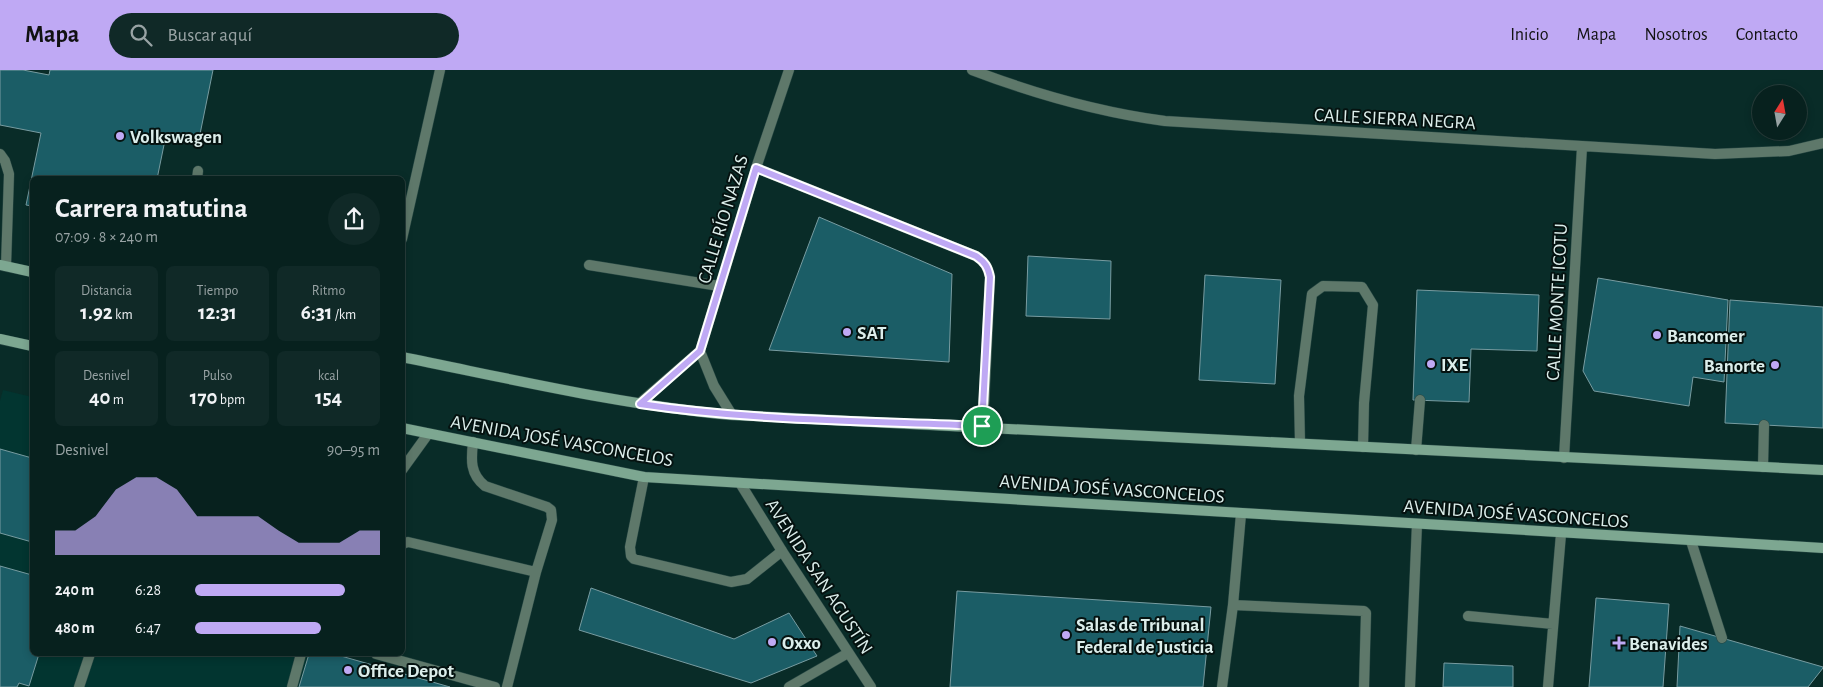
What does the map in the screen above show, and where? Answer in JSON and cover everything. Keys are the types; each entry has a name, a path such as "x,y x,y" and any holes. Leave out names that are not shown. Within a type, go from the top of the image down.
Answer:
{"main road":[{"path":"3,265 30,272"},
{"path":"0,339 30,346"},
{"path":"405,358 640,404 732,415 982,426 1564,458 1823,470"},
{"name":"AVENIDA JOSÉ VASCONCELOS","path":"405,429 644,477 1561,534 1823,548"}],"street":[{"path":"405,226 440,70"},
{"name":"CALLE RÍO NAZAS","path":"700,351 756,168 789,70"},
{"name":"CALLE SIERRA NEGRA","path":"972,70 1033,92 1074,104 1124,116 1165,122 1715,154 1789,151 1823,143"},
{"name":"CALLE MONTE ICOTU","path":"1564,458 1582,147"},
{"path":"0,154 5,161 9,174 3,265"},
{"path":"756,168 976,256 984,261 990,277 982,426"},
{"path":"589,265 719,286"},
{"path":"1300,443 1299,396 1312,294 1323,286 1362,287 1373,305 1364,403 1363,447"},
{"path":"640,404 700,351 714,386 732,415"},
{"path":"1416,450 1420,400"},
{"path":"1763,467 1764,425"},
{"path":"405,466 428,434"},
{"path":"473,442 472,466 478,481 485,486 551,510 552,520 536,572 508,687"},
{"path":"644,477 630,547 631,556 634,559 731,582 747,579 782,551"},
{"name":"AVENIDA SAN AGUSTÍN","path":"740,484 871,687"},
{"path":"1222,687 1233,605 1241,514"},
{"path":"1410,687 1417,524"},
{"path":"1548,687 1561,534"},
{"path":"1691,541 1722,638"},
{"path":"405,543 408,542 536,572"},
{"path":"1233,605 1364,611 1366,613 1364,687"},
{"path":"1468,616 1553,624"},
{"path":"789,687 848,653"},
{"path":"79,687 89,656"},
{"path":"292,687 300,656"},
{"path":"383,656 495,687"}],"shaded area":[{"path":"3,390 30,397 30,656 308,656 299,687 0,687 0,401"}],"building":[{"name":"Volkswagen","path":"0,70 23,70 49,75 50,70 213,70 198,144 165,140 158,176 32,176 41,133 0,125"},
{"name":"Volkswagen","path":"30,186 30,206 26,205"},
{"path":"819,217 952,274 949,362 769,350"},
{"path":"1028,256 1111,261 1110,319 1026,316"},
{"path":"1205,275 1281,280 1275,384 1199,380"},
{"name":"Bancomer","path":"1598,278 1728,300 1724,382 1693,377 1689,406 1594,391 1583,371"},
{"path":"1417,290 1539,295 1537,351 1471,349 1469,402 1413,400"},
{"name":"Banorte","path":"1730,300 1823,307 1823,428 1725,423"},
{"path":"0,449 30,457 30,541 0,533"},
{"path":"0,566 30,574 30,656 38,656 29,686 19,683 17,687 0,687"},
{"path":"591,588 734,639 789,613 817,656 751,683 579,630"},
{"path":"957,591 1211,607 1203,687 950,687"},
{"path":"1596,598 1669,604 1663,687 1589,687"},
{"path":"1680,626 1823,668 1808,687 1677,687"},
{"name":"Office Depot","path":"308,656 341,656 450,687 299,687"},
{"path":"1444,663 1513,666 1513,687 1443,687"}],"place":[{"name":"Volkswagen","path":"120,136"},
{"name":"SAT","path":"847,332"},
{"name":"Bancomer","path":"1657,335"},
{"name":"IXE","path":"1431,364"},
{"name":"Banorte","path":"1775,365"},
{"name":"Salas de Tribunal Federal de Justicia","path":"1066,635"},
{"name":"Oxxo","path":"772,642"},
{"name":"Benavides","path":"1619,643"},
{"name":"Office Depot","path":"348,670"}],"route":[{"path":"756,168 976,256 984,261 990,277 982,426 732,415 640,404 700,351 756,168"}]}
